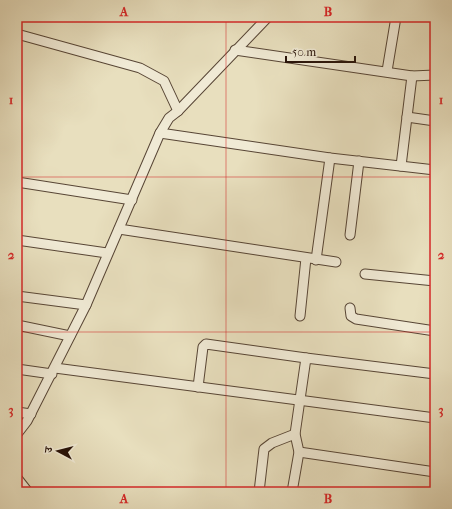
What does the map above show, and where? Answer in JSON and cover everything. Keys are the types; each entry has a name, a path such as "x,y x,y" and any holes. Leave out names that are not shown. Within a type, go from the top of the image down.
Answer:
{"street":[{"path":"17,434 31,414 54,371 86,305 160,132 169,118 178,111 268,17"},
{"path":"387,71 396,17"},
{"path":"17,34 140,68 164,81 178,111"},
{"path":"235,50 387,71 412,76 435,74"},
{"path":"401,166 412,76"},
{"path":"407,117 435,121"},
{"path":"160,132 330,158 435,170"},
{"path":"316,260 330,158"},
{"path":"350,234 359,161"},
{"path":"17,182 132,200"},
{"path":"119,229 336,262"},
{"path":"17,240 108,253"},
{"path":"300,316 306,258"},
{"path":"365,274 435,281"},
{"path":"17,296 86,305"},
{"path":"350,308 351,316 356,319 435,331"},
{"path":"17,325 70,336"},
{"path":"198,387 203,347 206,344 435,374"},
{"path":"292,492 299,452 295,434 306,358"},
{"path":"17,369 54,371 198,387 435,418"},
{"path":"17,412 31,414"},
{"path":"259,492 264,449 272,443 295,434"},
{"path":"299,452 435,472"},
{"path":"17,478 28,492"}]}
